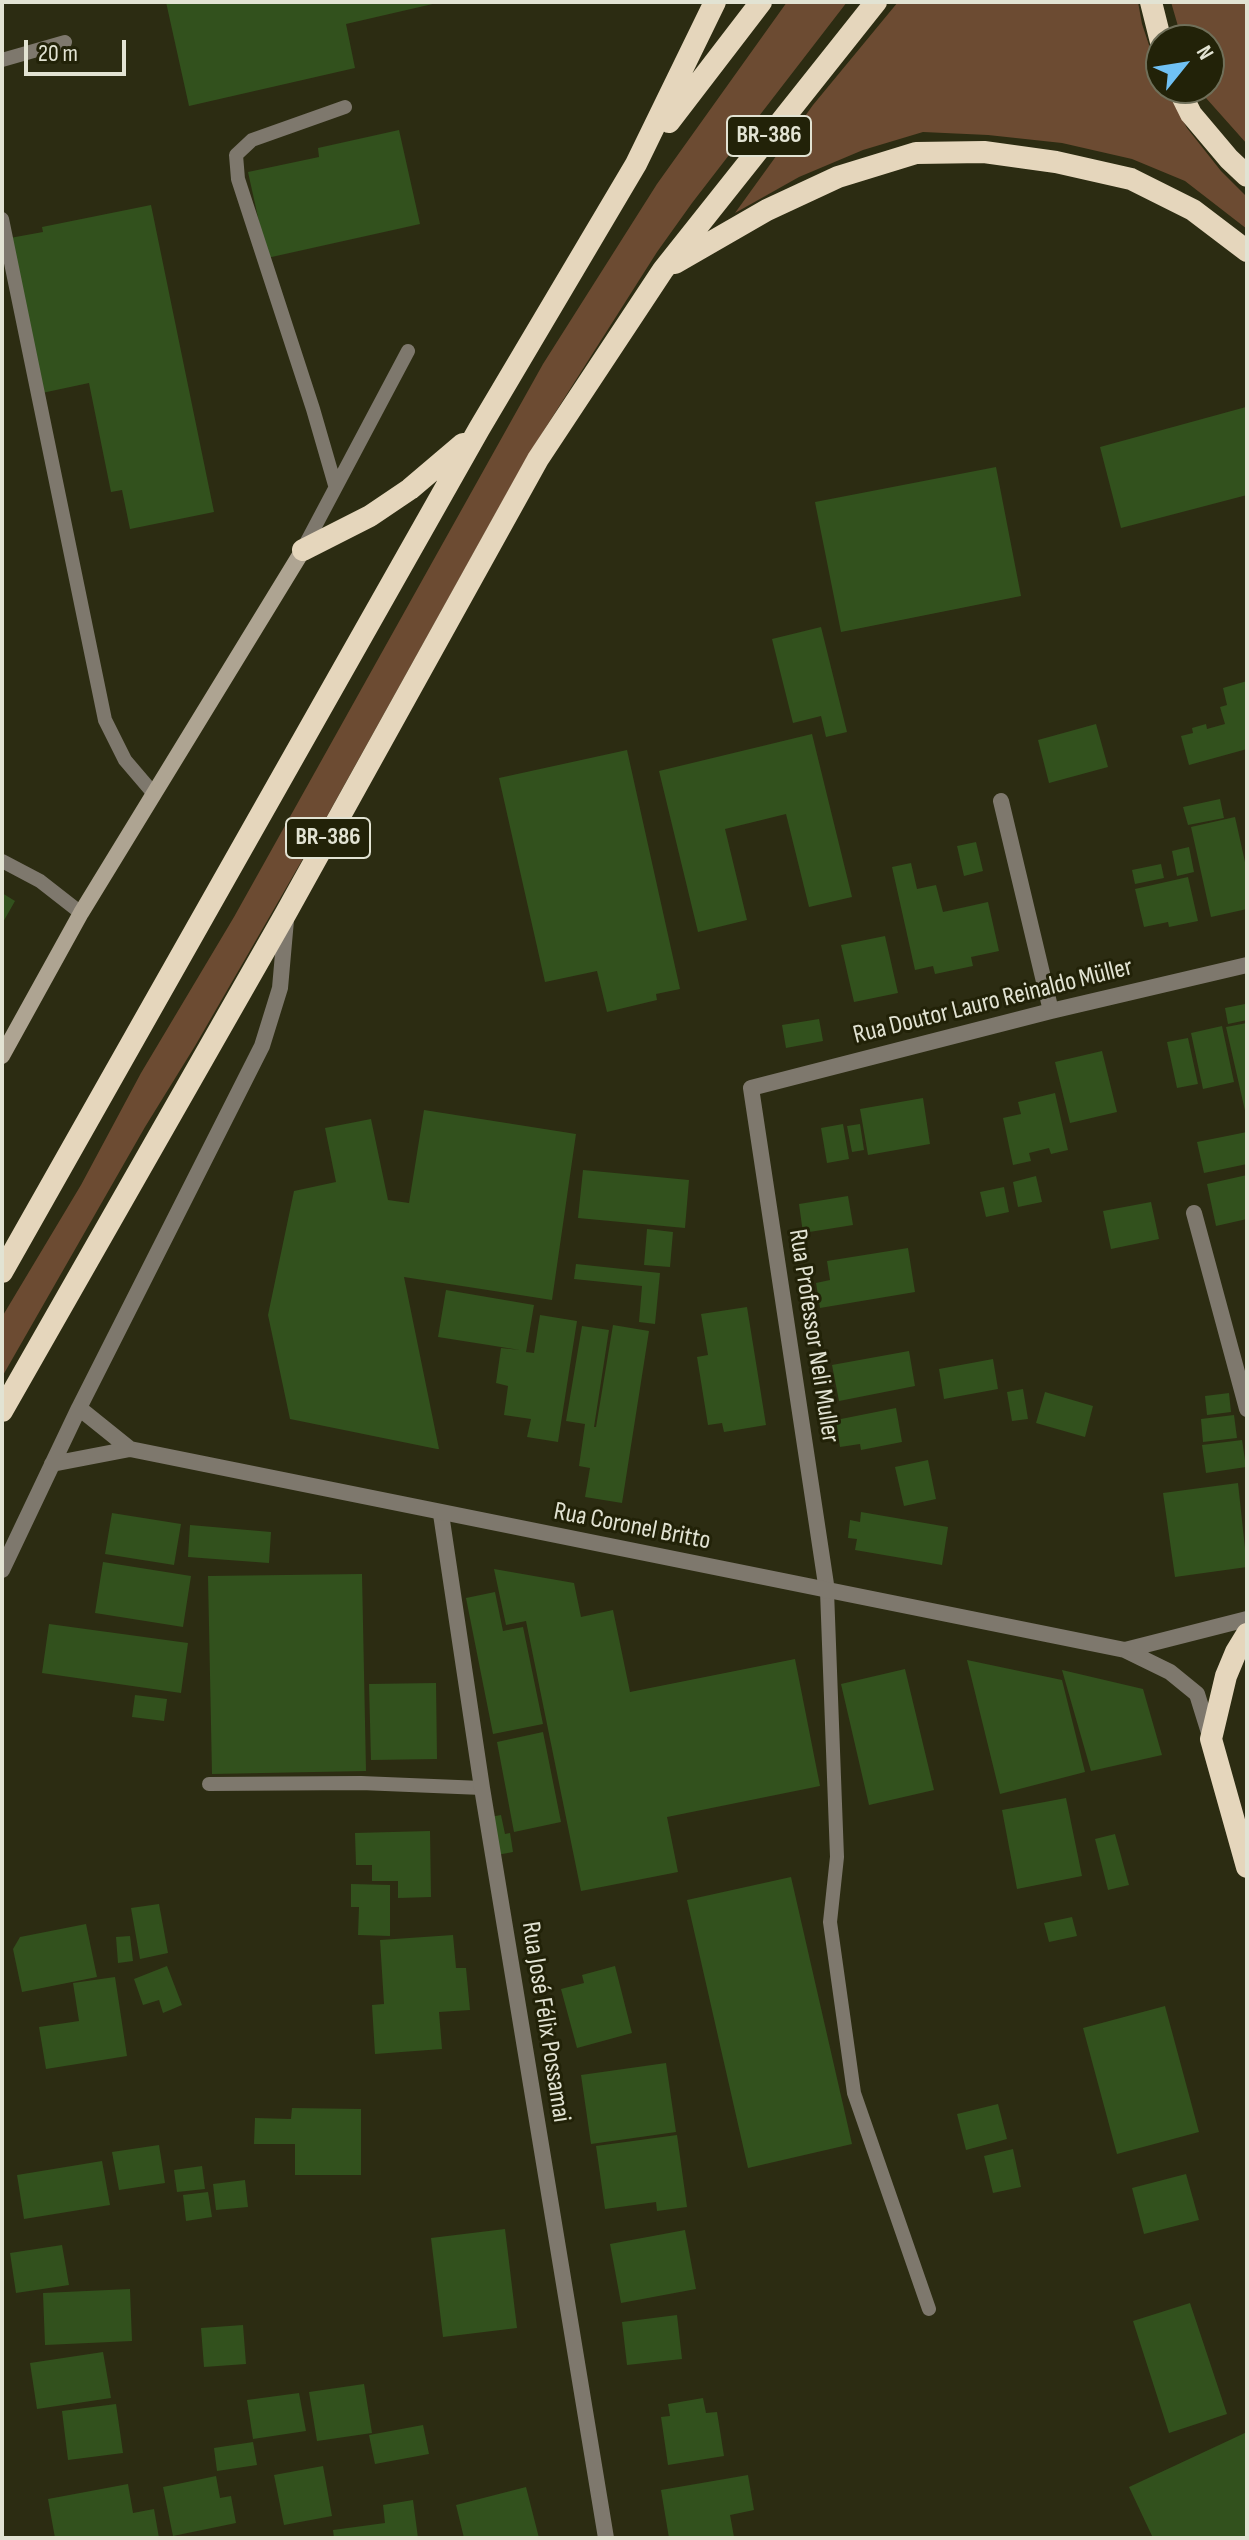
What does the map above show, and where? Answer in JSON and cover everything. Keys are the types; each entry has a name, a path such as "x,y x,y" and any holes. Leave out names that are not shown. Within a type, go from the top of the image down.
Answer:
{"highway":[{"path":"636,164 715,2"},
{"name":"BR-386","path":"2,1272 479,429 636,164 761,2"},
{"name":"BR-386","path":"2,1411 286,913 538,459 663,270 876,2"},
{"path":"1151,2 1156,24"},
{"path":"1186,104 1229,159 1247,176"},
{"path":"663,270 767,210 838,177 916,153 984,152 1056,162 1131,179 1193,210 1247,251"},
{"path":"303,550 370,516 410,489 479,429"},
{"path":"1247,1634 1226,1676 1211,1739 1247,1867"}],"main road":[{"path":"2,1056 81,913 303,550"}],"street":[{"path":"1001,801 1051,1011"},
{"path":"2,1570 79,1408 262,1046 280,988 286,913"},
{"name":"Rua Doutor Lauro Reinaldo Müller","path":"751,1088 1051,1011 1247,965"},
{"name":"Rua Professor Neli Muller","path":"751,1088 827,1591"},
{"path":"1194,1213 1247,1409"},
{"name":"Rua Coronel Britto","path":"79,1408 130,1449"},
{"name":"Rua Coronel Britto","path":"52,1464 130,1449 1125,1650"},
{"name":"Rua José Félix Possamai","path":"441,1514 482,1788 606,2538"},
{"path":"1125,1650 1247,1619"},
{"path":"1125,1650 1170,1672 1197,1694 1211,1739"}],"lane":[{"path":"2,60 65,42"},
{"path":"335,485 238,179 236,155 252,140 345,107"},
{"path":"2,219 105,720 125,760 154,794"},
{"path":"303,550 408,351"},
{"path":"2,861 40,881 81,913"},
{"path":"827,1591 837,1857 830,1922 834,1953 854,2093 929,2309"},
{"path":"209,1784 361,1783 482,1788"}],"shaded area":[{"path":"787,2 847,2 657,252 527,457 312,843 2,1377 2,1317 234,917 543,364 657,184"},
{"path":"898,2 1138,2 1145,33 1145,104 1174,104 1187,128 1221,171 1247,197 1247,229 1185,181 1132,159 1062,143 923,132 863,150 799,177 735,213 813,105"},
{"path":"1171,2 1247,2 1247,144 1211,104 1225,104 1225,24 1177,24"}],"building":[{"path":"166,2 437,3 346,24 355,68 189,106"},
{"path":"399,130 420,224 267,258 248,172 319,157 318,148"},
{"path":"151,205 214,512 130,529 122,490 111,492 89,383 42,393 10,238 43,232 42,227"},
{"path":"1246,407 1247,495 1121,528 1100,447"},
{"path":"996,467 1021,596 841,632 815,502"},
{"path":"821,627 847,732 826,737 821,716 793,723 772,639"},
{"path":"1247,681 1247,749 1189,765 1181,736 1193,733 1192,728 1206,724 1207,729 1225,724 1220,707 1227,705 1223,688"},
{"path":"1096,724 1108,767 1049,783 1038,740"},
{"path":"812,734 852,897 809,907 786,814 725,829 747,920 698,932 659,771"},
{"path":"627,750 680,989 656,994 657,1000 607,1012 597,971 545,982 499,778"},
{"path":"1220,799 1224,818 1188,825 1183,807"},
{"path":"1235,817 1247,871 1247,909 1211,917 1191,827"},
{"path":"976,842 983,871 964,876 957,846"},
{"path":"1189,847 1194,872 1177,876 1172,851"},
{"path":"911,863 917,889 936,885 943,912 988,902 999,951 971,957 973,966 935,974 933,966 915,970 892,867"},
{"path":"1161,864 1164,878 1135,884 1132,870"},
{"path":"1188,877 1198,921 1169,927 1168,922 1144,927 1135,889"},
{"path":"2,893 15,901 2,924"},
{"path":"885,936 898,993 854,1002 841,945"},
{"path":"1245,1004 1247,1020 1228,1024 1225,1008"},
{"path":"819,1019 823,1041 786,1048 782,1025"},
{"path":"1247,1023 1247,1115 1246,1115 1226,1027"},
{"path":"1222,1026 1234,1082 1203,1089 1191,1033"},
{"path":"1188,1038 1198,1084 1177,1088 1167,1042"},
{"path":"1102,1051 1117,1112 1070,1123 1055,1062"},
{"path":"1055,1093 1068,1150 1051,1154 1049,1148 1029,1153 1031,1161 1013,1165 1003,1118 1021,1114 1018,1102"},
{"path":"923,1098 930,1144 868,1155 860,1109"},
{"path":"424,1110 576,1134 552,1300 404,1277 439,1449 290,1419 268,1315 294,1191 336,1182 325,1128 371,1119 388,1200 409,1203"},
{"path":"843,1124 849,1159 827,1163 821,1128"},
{"path":"860,1124 864,1150 852,1152 847,1126"},
{"path":"1247,1132 1247,1164 1204,1173 1197,1142"},
{"path":"583,1170 689,1180 685,1228 578,1218"},
{"path":"1247,1175 1247,1219 1216,1226 1207,1184"},
{"path":"1036,1176 1042,1202 1018,1207 1013,1182"},
{"path":"1004,1187 1009,1212 986,1217 980,1192"},
{"path":"848,1196 853,1225 803,1233 799,1204"},
{"path":"1151,1202 1159,1239 1111,1249 1103,1211"},
{"path":"647,1229 673,1232 670,1267 644,1265"},
{"path":"908,1248 915,1292 820,1308 816,1283 830,1280 827,1261"},
{"path":"576,1264 660,1273 655,1324 639,1322 642,1286 574,1279"},
{"path":"446,1290 534,1305 526,1352 534,1353 540,1315 577,1321 558,1442 527,1437 531,1419 504,1415 508,1386 496,1383 501,1348 520,1350 438,1337"},
{"path":"747,1307 766,1425 724,1432 722,1423 708,1425 697,1357 708,1355 701,1314"},
{"path":"613,1325 649,1331 622,1503 585,1497 590,1468 579,1466 585,1424 566,1421 582,1326 609,1330 596,1427"},
{"path":"909,1351 915,1386 839,1401 832,1365"},
{"path":"993,1359 998,1389 944,1399 939,1369"},
{"path":"1023,1389 1028,1419 1012,1421 1007,1392"},
{"path":"1045,1392 1093,1406 1085,1437 1036,1423"},
{"path":"1229,1393 1231,1412 1207,1415 1205,1396"},
{"path":"896,1408 902,1442 861,1450 860,1444 840,1447 836,1420"},
{"path":"1234,1415 1237,1438 1203,1442 1201,1419"},
{"path":"1242,1440 1246,1467 1206,1473 1202,1445"},
{"path":"928,1460 936,1499 904,1506 895,1467"},
{"path":"1238,1483 1247,1567 1175,1577 1163,1493"},
{"path":"861,1512 948,1527 942,1565 855,1550 857,1539 848,1538 850,1520 860,1522"},
{"path":"112,1513 181,1524 174,1565 105,1554"},
{"path":"190,1525 271,1532 269,1563 188,1557"},
{"path":"103,1562 191,1576 183,1627 95,1613"},
{"path":"494,1569 574,1583 581,1617 613,1610 630,1692 795,1659 820,1786 667,1817 678,1872 581,1891 526,1621 506,1625"},
{"path":"362,1574 366,1771 212,1774 208,1576"},
{"path":"495,1592 503,1631 523,1627 543,1724 493,1734 466,1598"},
{"path":"49,1624 188,1643 181,1693 42,1673"},
{"path":"967,1660 1062,1680 1085,1772 1000,1794"},
{"path":"905,1669 934,1790 869,1805 841,1684"},
{"path":"1062,1670 1143,1689 1162,1755 1091,1771"},
{"path":"436,1683 437,1759 371,1760 369,1684"},
{"path":"135,1695 167,1699 164,1721 132,1717"},
{"path":"543,1732 561,1822 514,1832 497,1742"},
{"path":"1066,1798 1082,1876 1017,1889 1002,1810"},
{"path":"501,1815 505,1834 510,1833 513,1852 497,1855 490,1817"},
{"path":"430,1831 431,1897 398,1898 398,1881 372,1881 372,1865 356,1865 355,1833"},
{"path":"1115,1834 1129,1885 1108,1890 1095,1839"},
{"path":"791,1877 852,2144 748,2168 687,1900"},
{"path":"351,1884 390,1885 390,1936 358,1935 359,1907 351,1907"},
{"path":"159,1904 168,1953 140,1959 131,1908"},
{"path":"1072,1917 1077,1936 1049,1942 1044,1923"},
{"path":"86,1924 97,1977 22,1992 13,1949 20,1937"},
{"path":"453,1935 456,1968 466,1968 470,2010 439,2012 442,2049 375,2054 372,2005 384,2004 380,1940"},
{"path":"130,1936 133,1961 118,1963 116,1937"},
{"path":"167,1966 182,2005 163,2013 159,2000 143,2005 134,1979"},
{"path":"615,1966 632,2033 577,2048 561,1989 584,1983 582,1975"},
{"path":"115,1977 127,2056 46,2069 39,2027 79,2021 73,1983"},
{"path":"1165,2006 1199,2132 1117,2154 1083,2028"},
{"path":"666,2063 676,2132 591,2144 581,2075"},
{"path":"998,2104 1007,2139 966,2150 957,2114"},
{"path":"292,2108 361,2109 361,2175 295,2175 295,2144 254,2144 255,2118 291,2119"},
{"path":"677,2135 687,2207 657,2211 656,2202 605,2209 596,2146"},
{"path":"159,2145 165,2183 119,2190 112,2152"},
{"path":"1013,2149 1021,2187 993,2193 984,2156"},
{"path":"102,2161 110,2205 24,2219 17,2175"},
{"path":"202,2166 205,2189 177,2192 174,2170"},
{"path":"1186,2174 1199,2220 1144,2234 1132,2188"},
{"path":"245,2180 248,2207 216,2210 213,2184"},
{"path":"208,2192 212,2217 186,2221 183,2195"},
{"path":"505,2229 517,2328 443,2337 431,2238"},
{"path":"685,2230 696,2289 621,2303 610,2244"},
{"path":"62,2245 69,2285 16,2293 10,2253"},
{"path":"130,2289 132,2341 45,2345 43,2293"},
{"path":"1190,2303 1227,2414 1169,2433 1133,2321"},
{"path":"677,2315 682,2359 627,2365 622,2322"},
{"path":"243,2325 246,2364 204,2367 201,2328"},
{"path":"103,2352 111,2398 37,2409 30,2363"},
{"path":"364,2384 372,2433 317,2441 309,2392"},
{"path":"299,2393 306,2431 253,2439 247,2400"},
{"path":"703,2398 706,2413 717,2412 724,2456 668,2465 661,2417 670,2416 668,2404"},
{"path":"116,2404 123,2453 68,2460 62,2411"},
{"path":"423,2425 429,2454 375,2464 369,2435"},
{"path":"1247,2432 1247,2538 1153,2538 1129,2487"},
{"path":"253,2442 257,2465 217,2471 214,2448"},
{"path":"323,2466 332,2516 284,2525 274,2475"},
{"path":"748,2475 754,2510 730,2515 734,2537 669,2538 661,2490"},
{"path":"216,2476 220,2498 231,2496 236,2523 173,2536 163,2487"},
{"path":"128,2484 133,2513 154,2509 159,2538 55,2538 48,2499"},
{"path":"526,2487 539,2538 464,2538 456,2505"},
{"path":"413,2500 418,2538 334,2538 333,2530 385,2523 383,2505"}]}
